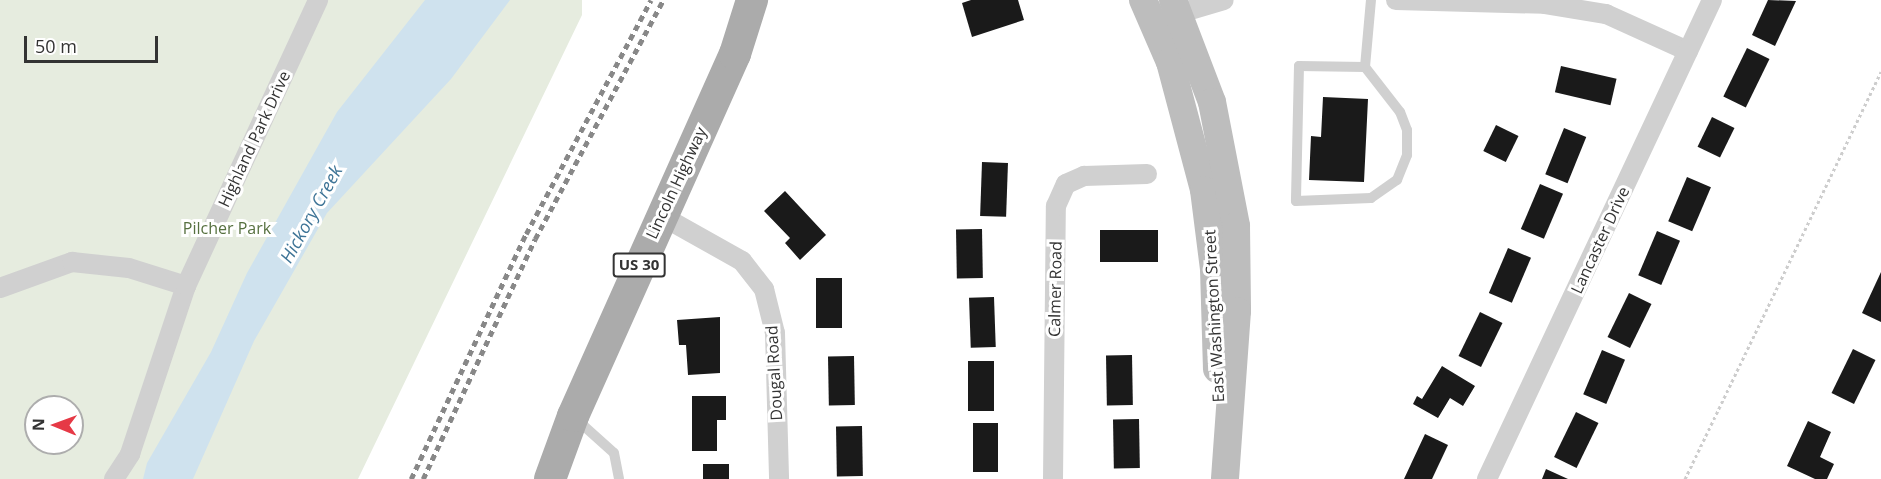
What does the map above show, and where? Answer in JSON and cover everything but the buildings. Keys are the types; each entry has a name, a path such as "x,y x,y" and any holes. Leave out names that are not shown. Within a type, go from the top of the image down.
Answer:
{"main road":[{"name":"Lincoln Highway","path":"550,479 573,416 660,215 735,54 752,0"},
{"name":"Lincoln Highway","path":"735,54 776,0"}],"street":[{"name":"Highland Park Drive","path":"114,479 130,454 186,286 318,0"},
{"path":"1162,9 1224,0"},
{"path":"1396,0 1544,4 1606,14 1688,51"},
{"name":"Lancaster Drive","path":"1487,479 1712,0"},
{"name":"East Washington Street","path":"1162,9 1204,190 1214,269 1218,407 1225,471"},
{"name":"Calmer Road","path":"1053,479 1056,206 1066,184 1084,176 1147,174"},
{"name":"Dougal Road","path":"660,215 742,261 764,289 775,333 779,479"},
{"path":"0,288 72,262 129,268 186,286"}],"lane":[{"path":"1365,67 1299,66 1296,201 1371,198 1397,180 1407,155 1407,130 1400,112 1365,67 1371,0"},
{"path":"573,416 614,453 619,479"}],"path":[{"path":"1685,479 1881,72"}],"green space":[{"name":"Pilcher Park","path":"0,0 582,0 582,15 358,479 0,479"}],"water":[{"name":"Hickory Creek","path":"425,0 510,0 451,79 327,213 254,341 193,479 143,479 147,463 211,352 247,273 337,112"}],"railway":[{"path":"411,479 526,234 651,0"},
{"path":"423,479 535,239 663,0"}]}
